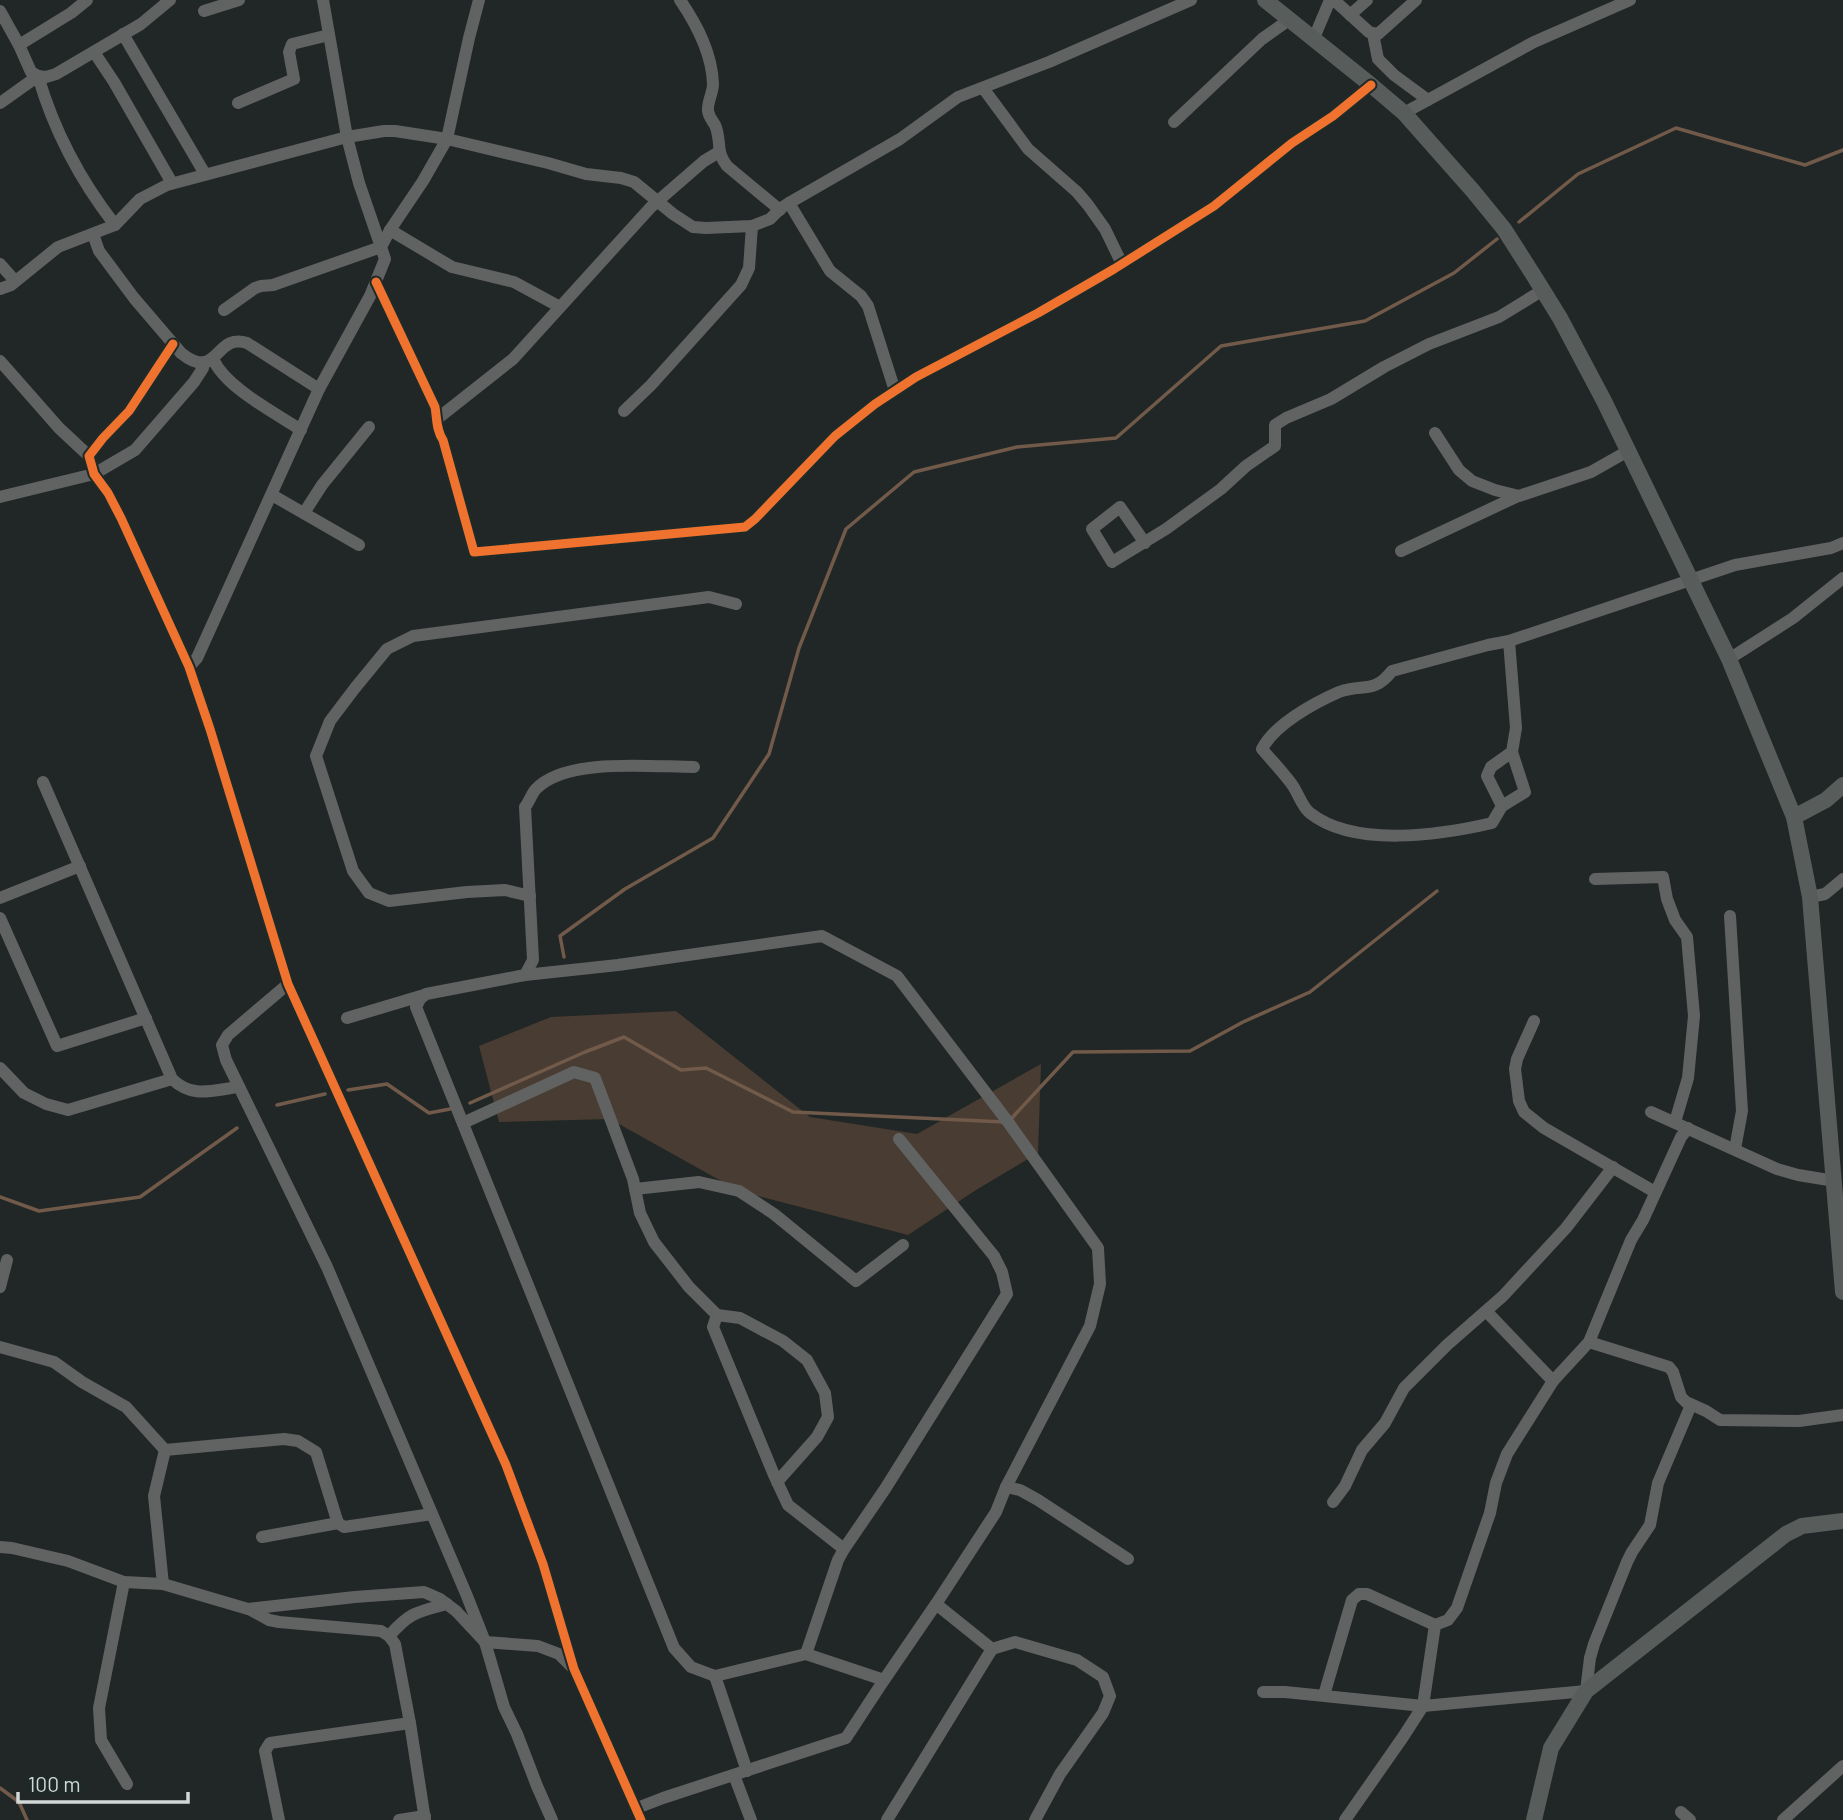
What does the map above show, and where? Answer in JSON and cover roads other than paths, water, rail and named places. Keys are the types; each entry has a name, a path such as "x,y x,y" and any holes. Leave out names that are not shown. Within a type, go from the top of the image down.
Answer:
{"main road":[{"path":"1265,0 1404,113 1504,229 1543,290 1604,401 1729,659 1794,817 1810,897 1838,1163 1835,1181 1843,1292"},
{"path":"1794,817 1826,800 1843,785"},
{"path":"1534,1820 1551,1748 1586,1691 1786,1534 1802,1526 1843,1521"}],"street":[{"path":"19,45 87,0"},
{"path":"0,11 4,26 19,45 31,72 46,77 56,74 141,24 170,0"},
{"path":"204,11 239,0"},
{"path":"189,667 197,659 319,389 370,296 385,259 359,183 347,137 323,0"},
{"path":"224,310 254,288 273,285 381,247 447,139 468,38 480,0"},
{"path":"680,0 697,25 704,43 713,87 708,108 719,139 719,152 727,166 784,206 831,271 868,306 895,391"},
{"path":"1,289 7,272 85,235 115,225 140,198 172,183 347,137 384,131 447,139 586,174 634,181 693,227 752,226 770,219 784,206 900,139 951,101 1191,0"},
{"path":"1314,38 1332,0 1373,34 1378,34 1416,0"},
{"path":"1350,15 1367,0"},
{"path":"1404,113 1534,42 1630,0"},
{"path":"1174,122 1262,39 1290,19"},
{"path":"123,34 205,174"},
{"path":"1373,34 1378,59 1394,75 1428,100"},
{"path":"238,103 295,77 289,51 292,44 329,36"},
{"path":"94,51 172,183"},
{"path":"0,103 38,76"},
{"path":"38,76 64,145 95,199 115,225"},
{"path":"376,282 435,407 437,430 443,440 458,489 474,552 745,527 835,436 874,404 916,377 1038,313 1214,206 1292,143 1333,116 1371,85"},
{"path":"983,88 1028,149 1088,205 1105,229 1122,264"},
{"path":"437,419 513,359 657,200 719,152"},
{"path":"624,411 741,285 748,268 752,226"},
{"path":"390,230 452,267 514,282 559,307"},
{"path":"93,234 99,251 134,299 173,344 190,361 200,364 209,360"},
{"path":"1145,542 1121,507 1092,528 1112,562 1145,542 1221,489 1246,466 1275,446 1275,425 1286,418 1331,399 1429,344 1499,317 1543,290"},
{"path":"0,497 94,474 135,450 194,382 209,360 231,341 247,343 319,389"},
{"path":"89,456 128,411 173,344"},
{"path":"209,360 234,386 301,430"},
{"path":"0,361 59,428 89,456 94,474 117,510 189,667 288,984 506,1465 543,1564 574,1669 639,1814 663,1798 846,1738 996,1512 1006,1487 1090,1326 1100,1284 1098,1248 1008,1122 897,976 822,936 618,965 525,975 426,994 347,1018"},
{"path":"304,513 322,485 369,427"},
{"path":"1435,433 1459,470 1472,481 1519,496"},
{"path":"1401,551 1519,496 1591,472 1628,451"},
{"path":"272,495 359,545"},
{"path":"1509,641 1516,728 1512,752 1525,792 1502,806 1492,824 1387,837 1333,827 1307,812 1293,786 1262,749 1268,737 1290,720 1342,691 1370,688 1384,682 1392,671 1509,641 1735,565 1831,548 1843,542"},
{"path":"1729,659 1793,618 1843,578"},
{"path":"530,896 505,890 389,901 369,893 353,871 316,757 330,720 387,649 413,636 709,597 736,604"},
{"path":"1502,806 1487,776 1491,767 1512,752"},
{"path":"525,975 533,960 525,807 536,789 558,774 589,767 694,767"},
{"path":"43,782 172,1079 181,1087 194,1092 239,1087"},
{"path":"0,898 80,866"},
{"path":"1595,879 1663,877 1675,920 1687,937 1693,1033 1688,1078 1675,1122"},
{"path":"1810,897 1825,894 1843,879"},
{"path":"1730,916 1742,1111 1735,1149"},
{"path":"0,918 57,1046 146,1018"},
{"path":"288,984 228,1035 222,1045 226,1060 327,1267 485,1642 504,1707 552,1820"},
{"path":"426,994 416,1007 674,1648 691,1667 715,1676 806,1654 884,1680"},
{"path":"1534,1021 1515,1069 1519,1101 1524,1112 1544,1128 1655,1192"},
{"path":"0,1068 24,1093 46,1104 68,1110 172,1079"},
{"path":"463,1123 574,1072 596,1079 633,1179 640,1213 654,1242 689,1287 717,1315 740,1318 783,1340 807,1360 825,1393 828,1417 817,1437 777,1482"},
{"path":"1651,1112 1788,1173 1835,1181"},
{"path":"1324,1695 1352,1600 1359,1594 1367,1594 1435,1625 1448,1620 1457,1608 1507,1454 1553,1381 1588,1342 1630,1240 1643,1220 1681,1137 1688,1128"},
{"path":"806,1654 844,1549 885,1489 1007,1294 1002,1272 994,1256 899,1139"},
{"path":"1333,1502 1345,1486 1362,1450 1385,1423 1404,1388 1447,1345 1503,1296 1566,1228 1612,1167"},
{"path":"635,1189 699,1182 739,1191 774,1213 856,1281 903,1245"},
{"path":"0,1287 7,1260"},
{"path":"1486,1311 1553,1381"},
{"path":"717,1315 713,1327 788,1505 844,1549"},
{"path":"1588,1342 1669,1367 1681,1396 1716,1419 1799,1421 1843,1415"},
{"path":"0,1347 54,1362 82,1382 126,1407 165,1450"},
{"path":"1263,1692 1324,1695 1423,1706 1586,1691 1594,1644 1627,1562 1650,1525 1658,1483 1691,1405"},
{"path":"165,1450 284,1439 299,1441 316,1452 338,1523 344,1527 432,1514"},
{"path":"163,1584 154,1496 165,1450"},
{"path":"1006,1487 1020,1490 1038,1500 1128,1559"},
{"path":"262,1536 338,1523"},
{"path":"0,1547 68,1561 124,1581 163,1584 248,1609 269,1620 381,1631 389,1636 395,1644 425,1818 399,1820"},
{"path":"124,1581 99,1708 100,1740 127,1784"},
{"path":"248,1609 424,1592 440,1599 456,1611 485,1642 538,1646 559,1654 574,1669"},
{"path":"389,1636 411,1615 447,1604"},
{"path":"936,1604 992,1649"},
{"path":"1345,1820 1423,1706 1435,1625"},
{"path":"887,1820 992,1649 1015,1642 1077,1660 1103,1677 1110,1696 1103,1713 1060,1774 1035,1820"},
{"path":"715,1676 751,1820"},
{"path":"279,1820 265,1751 271,1744 410,1723"},
{"path":"1783,1820 1843,1766"}],"waterway":[{"path":"1519,222 1578,174 1676,128 1805,165 1843,150"},
{"path":"564,957 560,936 625,889 713,838 769,754 799,648 846,529 914,472 1017,447 1116,438 1221,346 1365,321 1454,273 1497,239"},
{"path":"1010,1120 1073,1052 1190,1051 1243,1022 1310,992 1437,891"},
{"path":"470,1103 624,1037 681,1070 706,1068 793,1112 1004,1122"},
{"path":"348,1090 387,1084 429,1113 450,1109"},
{"path":"277,1105 325,1094"},
{"path":"0,1197 39,1211 140,1197 237,1128"},
{"path":"0,1788 19,1802 27,1820"}]}
